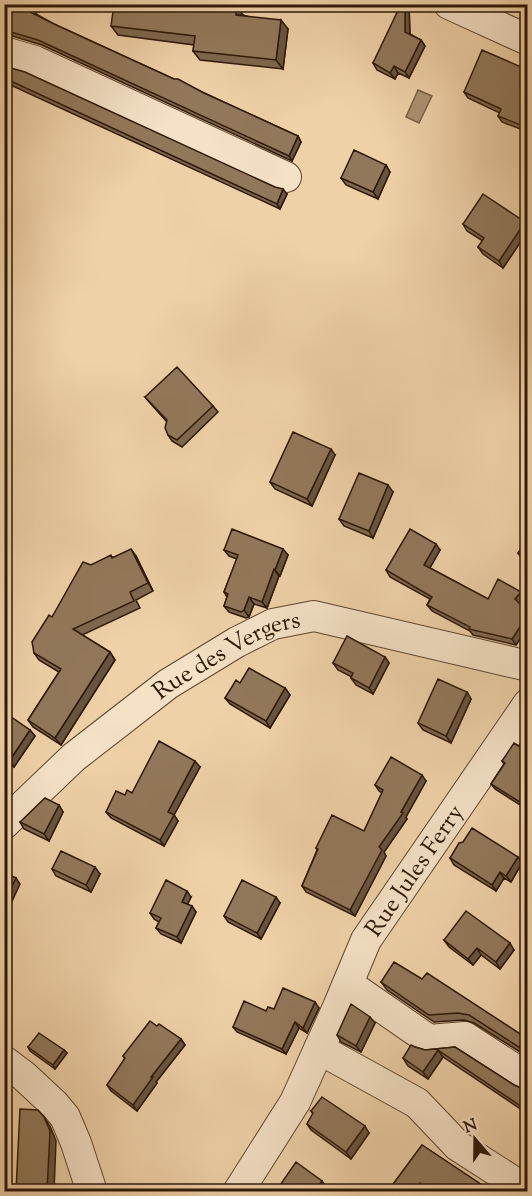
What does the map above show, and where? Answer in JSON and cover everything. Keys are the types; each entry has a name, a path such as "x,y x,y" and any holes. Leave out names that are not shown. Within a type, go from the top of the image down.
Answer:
{"street":[{"path":"449,4 528,40"},
{"path":"4,52 35,61 286,177"},
{"name":"Rue des Vergers","path":"4,824 74,757 168,684 237,642 273,624 314,616 524,664 528,667"},
{"name":"Rue Jules Ferry","path":"238,1191 295,1102 366,940 528,704"},
{"path":"348,984 429,1040 465,1037 528,1077"},
{"path":"319,1048 417,1103 458,1146 528,1191"},
{"path":"4,1061 55,1104 65,1117 92,1191"}],"shaded area":[{"path":"418,90 432,96 419,123 406,117"}],"building":[{"path":"4,4 35,4 30,12 298,136 289,156 38,40 4,30"},
{"path":"114,4 237,6 236,15 281,20 276,60 193,51 195,36 111,26"},
{"path":"401,4 405,4 405,32 421,40 405,72 394,66 390,73 373,63"},
{"path":"482,50 528,70 528,128 498,116 501,109 464,92"},
{"path":"4,66 25,72 283,189 277,204 4,78"},
{"path":"354,150 386,165 373,192 341,178"},
{"path":"483,194 525,222 499,261 478,247 484,238 463,224"},
{"path":"177,367 213,406 177,440 168,435 165,428 167,420 145,397"},
{"path":"293,432 331,449 307,499 270,482"},
{"path":"359,473 388,485 369,531 339,519"},
{"path":"232,529 283,549 262,602 249,597 241,612 224,606 228,594 224,592 238,555 224,550"},
{"path":"410,529 436,544 424,565 488,599 498,579 521,592 515,599 528,612 528,615 512,639 469,629 470,627 427,605 432,597 386,570"},
{"path":"528,540 528,559 518,553"},
{"path":"131,549 148,583 130,592 134,601 73,629 110,652 55,738 28,720 61,669 34,653 32,642 49,615 52,617 83,562 91,565 111,555 112,558"},
{"path":"347,636 385,657 369,688 351,678 353,673 333,663"},
{"path":"249,668 285,688 266,721 225,698 236,680 240,683"},
{"path":"438,679 467,692 446,736 418,723"},
{"path":"7,714 30,730 10,760 4,757 4,717"},
{"path":"159,741 195,761 168,812 174,815 160,840 106,812 116,791 125,795 127,790 132,793"},
{"path":"514,743 528,752 528,807 491,784 505,763 502,761"},
{"path":"391,757 422,775 401,812 403,813 379,847 382,850 350,910 302,886 318,849 316,848 332,815 364,831 383,790 375,785"},
{"path":"45,798 59,805 44,834 20,822"},
{"path":"472,828 518,857 506,876 500,872 492,885 450,858"},
{"path":"61,851 95,867 86,885 52,869"},
{"path":"4,873 16,878 4,901"},
{"path":"166,880 187,891 182,902 192,906 177,937 156,928 161,918 150,913"},
{"path":"242,880 276,897 257,933 224,916"},
{"path":"466,911 510,943 496,962 477,948 468,959 444,940"},
{"path":"394,962 422,979 427,973 528,1039 528,1053 469,1015 458,1013 429,1015 381,982"},
{"path":"283,988 315,1002 303,1028 295,1022 282,1049 233,1027 244,1001 266,1011 268,1007 274,1009"},
{"path":"351,1004 370,1017 356,1046 337,1035"},
{"path":"150,1021 157,1026 159,1024 181,1039 151,1077 153,1077 133,1105 107,1085 125,1058 123,1056"},
{"path":"39,1033 64,1050 53,1065 28,1047"},
{"path":"411,1045 425,1050 455,1047 514,1085 521,1088 528,1087 528,1111 438,1050 423,1072 403,1058"},
{"path":"322,1097 365,1126 346,1152 307,1124 313,1113 311,1111"},
{"path":"20,1109 38,1110 50,1131 47,1191 16,1191"},
{"path":"422,1145 482,1185 478,1191 432,1191 420,1183 414,1191 388,1191"},
{"path":"296,1162 322,1181 314,1191 276,1191"}]}
